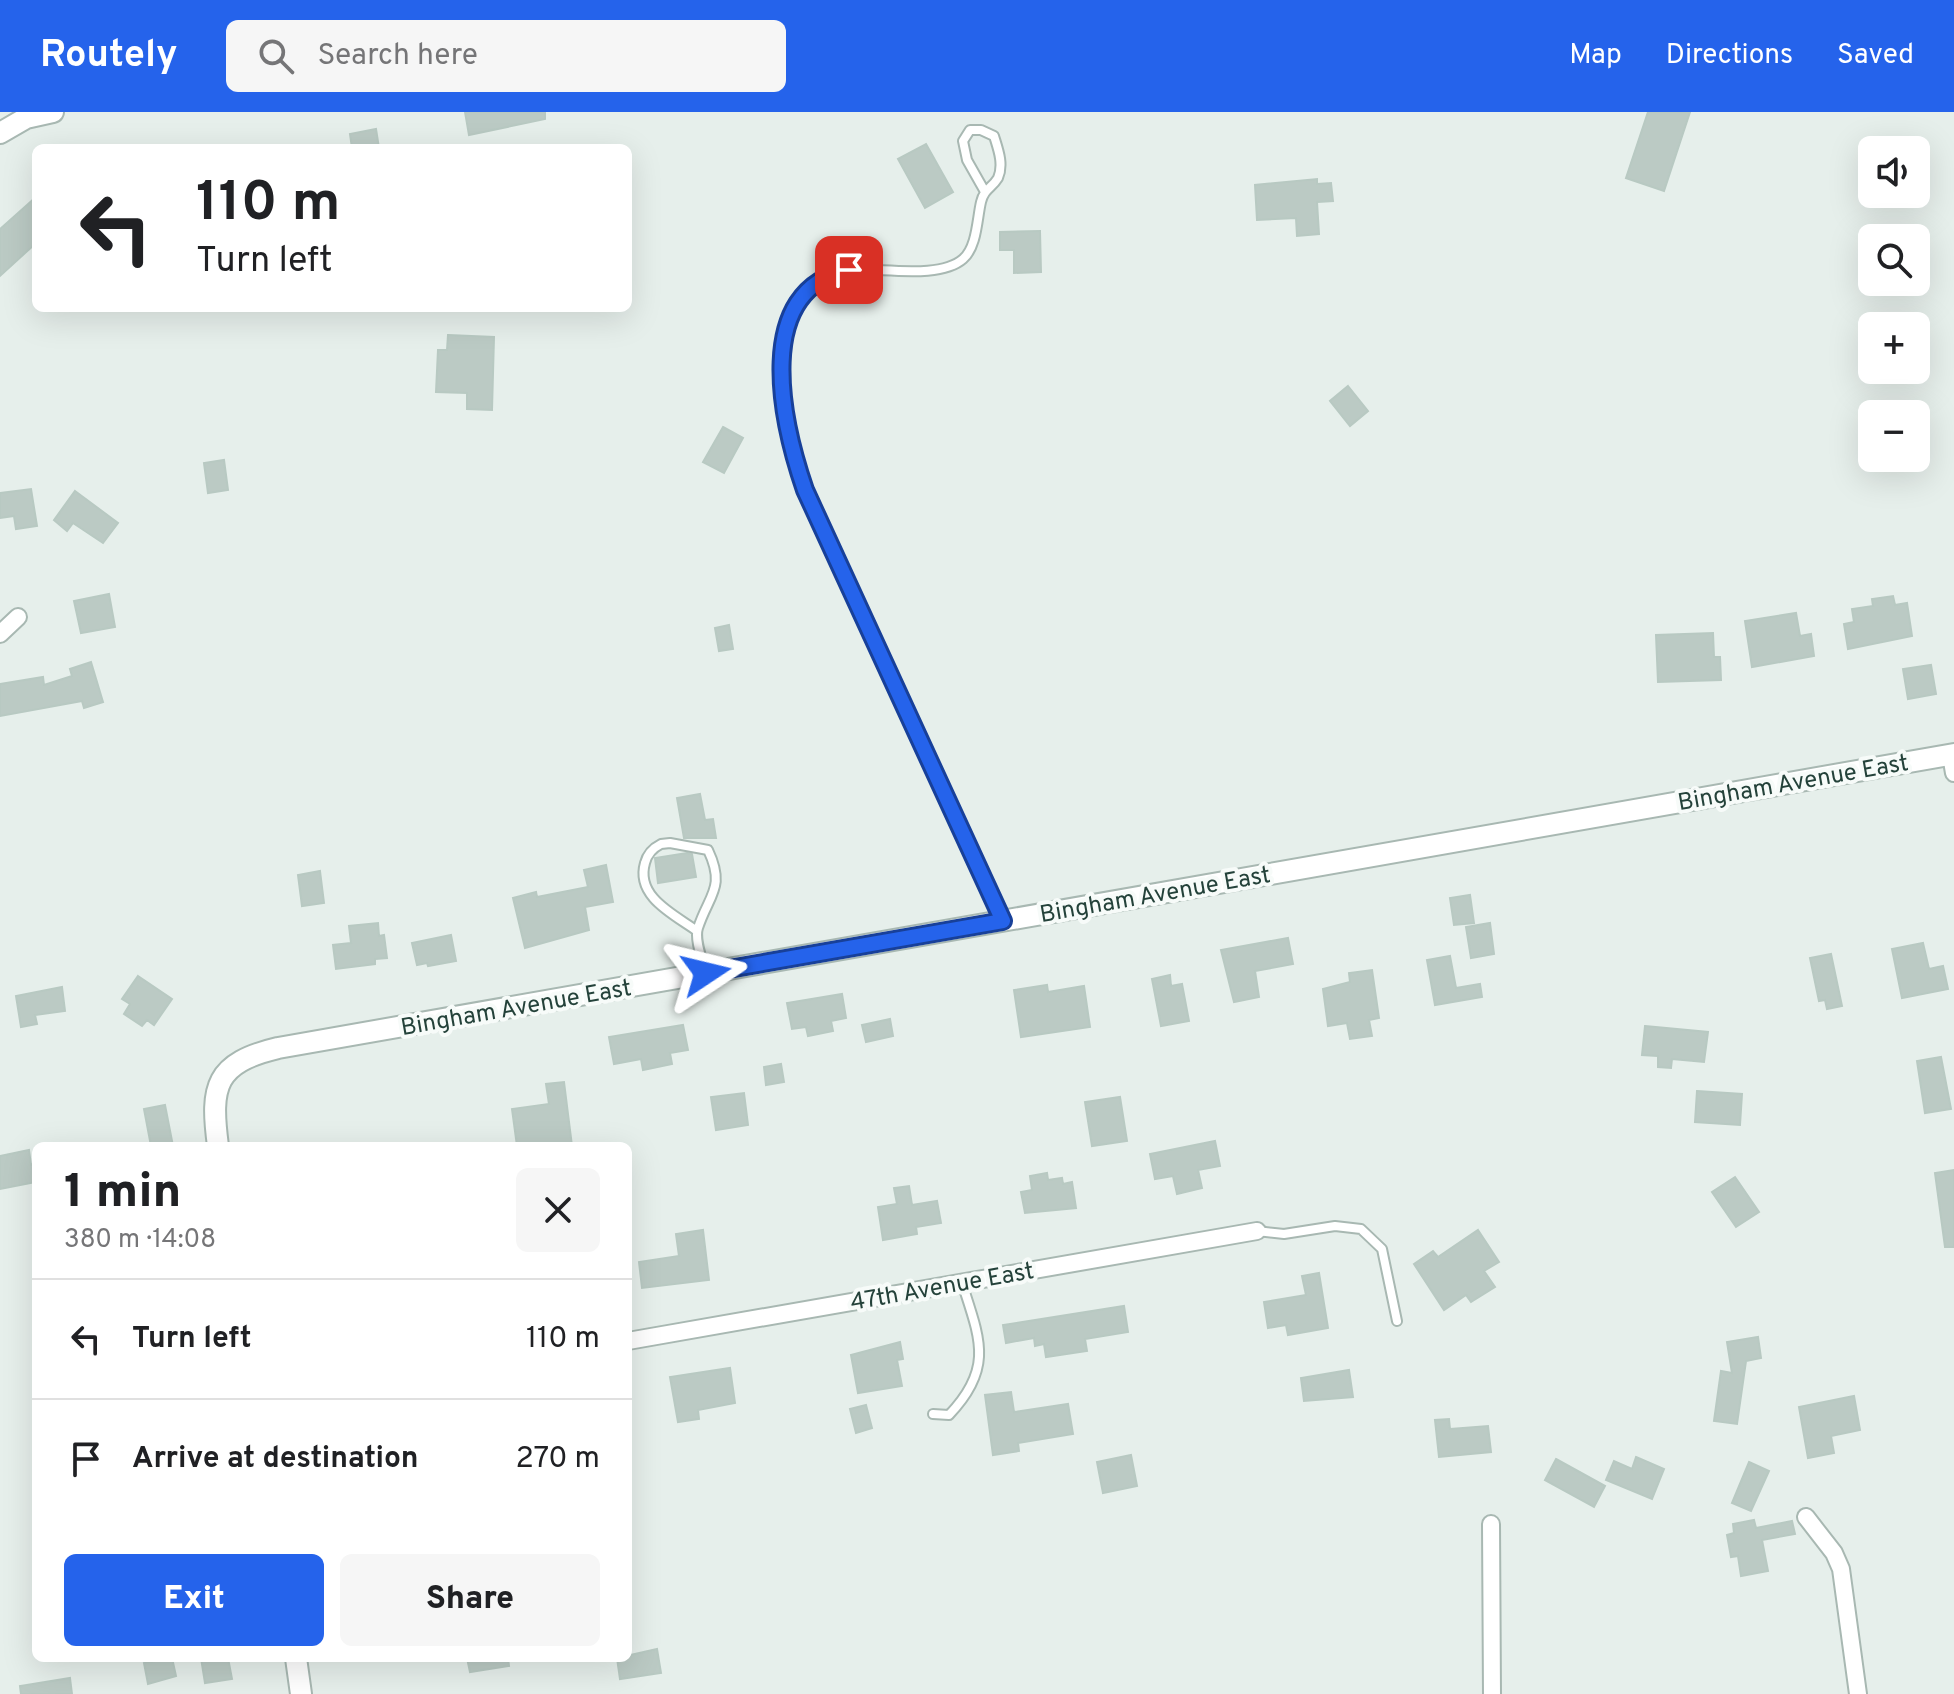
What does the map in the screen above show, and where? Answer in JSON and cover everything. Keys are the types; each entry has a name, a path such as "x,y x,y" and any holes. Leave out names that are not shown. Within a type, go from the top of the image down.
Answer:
{"street":[{"path":"0,133 26,118 53,112"},
{"path":"0,634 18,617"},
{"name":"Bingham Avenue East","path":"217,1142 213,1112 214,1095 221,1077 245,1058 278,1048 1003,921 1953,761"},
{"name":"47th Avenue East","path":"632,1340 1257,1231"},
{"path":"1806,1517 1834,1553 1841,1569 1858,1694"},
{"path":"1491,1524 1492,1694"},
{"path":"297,1662 301,1694"}],"lane":[{"path":"984,190 967,160 963,141 970,130 981,130 994,136 1001,158 998,178 984,190 971,249 961,261 931,270 849,270 829,274 811,283 798,299 785,333 781,380 792,453 805,490 1003,921"},
{"path":"697,931 654,900 647,890 643,874 645,860 661,844 708,850 715,866 715,889 697,931 706,973"},
{"path":"1257,1231 1284,1234 1335,1226 1361,1229 1382,1249 1397,1321"},
{"path":"933,1414 949,1415 969,1394 979,1373 981,1348 961,1283"}],"building":[{"path":"465,112 545,112 545,119 469,135"},
{"path":"1648,112 1690,112 1664,191 1626,178"},
{"path":"376,129 378,144 351,144 350,134"},
{"path":"926,144 953,192 925,208 898,159"},
{"path":"1317,179 1317,184 1331,183 1333,201 1317,202 1319,234 1297,236 1296,218 1257,220 1255,185"},
{"path":"32,201 32,247 0,276 0,229"},
{"path":"1040,231 1041,272 1014,273 1014,250 1000,250 1000,232"},
{"path":"448,335 494,337 492,410 467,409 467,393 436,392 438,350 447,350"},
{"path":"1348,386 1368,411 1350,426 1330,401"},
{"path":"723,427 743,438 724,473 703,462"},
{"path":"224,460 228,490 208,493 204,463"},
{"path":"31,489 37,526 16,529 14,516 0,518 0,493"},
{"path":"75,491 118,523 103,543 73,523 67,531 54,520"},
{"path":"109,594 115,627 81,633 74,601"},
{"path":"1893,596 1895,605 1907,603 1912,636 1848,649 1844,624 1854,622 1852,609 1873,606 1872,599"},
{"path":"1796,613 1800,636 1811,634 1814,656 1752,667 1745,621"},
{"path":"729,625 733,649 719,651 715,628"},
{"path":"1713,633 1714,657 1720,657 1721,680 1658,682 1656,635"},
{"path":"91,662 103,702 84,708 82,701 0,716 0,684 43,677 44,685 72,676 70,669"},
{"path":"1931,665 1936,694 1908,699 1903,669"},
{"path":"700,794 705,820 713,819 716,838 684,838 677,798"},
{"path":"692,854 696,877 658,883 655,858"},
{"path":"606,865 613,902 585,907 589,930 525,948 513,898 536,892 537,897 588,887 584,870"},
{"path":"320,871 324,903 302,906 298,875"},
{"path":"1470,895 1474,923 1454,925 1450,898"},
{"path":"378,923 379,936 384,935 387,958 375,959 375,964 336,969 333,945 351,943 349,926"},
{"path":"1490,923 1494,954 1471,958 1466,927"},
{"path":"451,935 456,961 417,965 412,943"},
{"path":"1288,938 1293,964 1255,971 1259,997 1234,1002 1221,950"},
{"path":"1923,943 1929,969 1943,966 1948,989 1902,998 1892,949"},
{"path":"1831,954 1842,1006 1827,1009 1825,1000 1819,1001 1810,958"},
{"path":"1450,956 1456,988 1480,984 1482,997 1435,1005 1427,960"},
{"path":"1372,970 1379,1018 1369,1020 1372,1036 1350,1039 1347,1023 1328,1026 1323,989 1350,982 1349,973"},
{"path":"1170,975 1171,986 1182,984 1189,1021 1161,1026 1152,979"},
{"path":"138,976 172,999 154,1025 147,1020 142,1026 124,1014 130,1004 122,999"},
{"path":"1047,985 1048,992 1084,986 1090,1027 1021,1037 1014,990"},
{"path":"62,987 65,1011 35,1015 37,1024 21,1027 16,996"},
{"path":"842,994 846,1018 831,1021 833,1031 808,1036 806,1027 792,1029 787,1003"},
{"path":"890,1019 893,1036 866,1042 862,1025"},
{"path":"683,1025 688,1050 670,1053 672,1064 643,1070 641,1059 614,1064 609,1037"},
{"path":"1645,1026 1708,1032 1704,1062 1672,1059 1671,1068 1658,1067 1658,1056 1642,1055"},
{"path":"1941,1057 1951,1109 1925,1113 1917,1061"},
{"path":"781,1064 784,1082 766,1085 764,1067"},
{"path":"564,1082 572,1142 516,1142 512,1109 549,1104 546,1084"},
{"path":"1697,1091 1742,1094 1740,1125 1695,1122"},
{"path":"744,1093 748,1125 716,1130 711,1097"},
{"path":"1120,1097 1127,1141 1092,1146 1085,1102"},
{"path":"165,1105 172,1142 150,1142 144,1109"},
{"path":"1215,1141 1220,1166 1198,1170 1202,1188 1177,1194 1173,1176 1155,1179 1150,1154"},
{"path":"29,1150 32,1183 0,1189 0,1156"},
{"path":"1954,1170 1954,1247 1945,1247 1935,1173"},
{"path":"1047,1173 1048,1180 1062,1178 1063,1184 1072,1182 1076,1208 1025,1213 1021,1192 1032,1190 1030,1176"},
{"path":"1735,1177 1759,1212 1736,1227 1712,1192"},
{"path":"909,1186 912,1205 937,1201 941,1223 916,1227 917,1234 883,1240 878,1207 897,1204 894,1188"},
{"path":"703,1230 709,1280 642,1288 639,1262 679,1256 676,1234"},
{"path":"1478,1230 1499,1262 1484,1271 1495,1287 1471,1302 1466,1295 1444,1310 1414,1264 1433,1251 1438,1257"},
{"path":"1319,1273 1328,1328 1288,1335 1286,1325 1268,1328 1264,1302 1306,1295 1302,1276"},
{"path":"1124,1306 1128,1332 1085,1339 1087,1351 1046,1357 1044,1344 1035,1346 1034,1338 1006,1343 1003,1325"},
{"path":"1758,1337 1761,1358 1746,1361 1737,1424 1714,1421 1721,1371 1732,1373 1727,1342"},
{"path":"900,1342 903,1359 897,1360 902,1386 858,1393 851,1355"},
{"path":"730,1368 735,1403 698,1410 699,1419 678,1422 670,1377"},
{"path":"1349,1370 1353,1397 1304,1401 1301,1378"},
{"path":"1011,1392 1014,1412 1068,1404 1073,1434 1018,1443 1019,1451 993,1455 985,1395"},
{"path":"1854,1396 1860,1430 1831,1436 1834,1453 1808,1458 1799,1407"},
{"path":"866,1405 872,1428 856,1433 850,1409"},
{"path":"1449,1419 1450,1429 1488,1426 1491,1452 1439,1457 1435,1420"},
{"path":"1131,1455 1137,1486 1103,1493 1097,1462"},
{"path":"1636,1457 1664,1469 1652,1499 1606,1480 1614,1461 1632,1469"},
{"path":"1556,1459 1605,1486 1594,1507 1545,1480"},
{"path":"1749,1462 1769,1471 1751,1511 1732,1503"},
{"path":"1754,1520 1756,1528 1792,1521 1795,1534 1762,1540 1768,1571 1741,1576 1738,1556 1731,1557 1727,1535 1734,1533 1733,1524"},
{"path":"657,1649 661,1673 620,1679 618,1662 632,1662 632,1655"},
{"path":"173,1662 176,1676 148,1684 144,1663"},
{"path":"202,1662 229,1662 232,1679 205,1683"},
{"path":"468,1662 508,1662 509,1666 470,1672"},
{"path":"70,1678 72,1694 21,1694 20,1686"}],"route":[{"path":"706,973 1003,921 899,699 805,490 792,453 781,380 785,333 798,299 811,283 829,274 849,270"}]}
